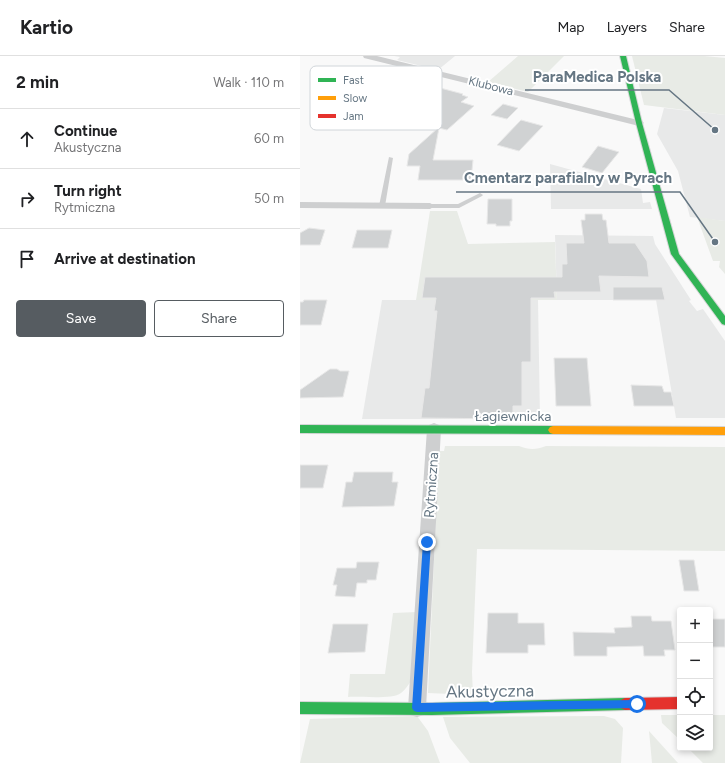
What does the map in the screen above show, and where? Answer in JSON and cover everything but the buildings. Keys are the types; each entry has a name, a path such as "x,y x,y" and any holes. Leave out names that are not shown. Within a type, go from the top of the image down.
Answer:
{"street":[{"name":"Klubowa","path":"367,56 408,66"},
{"path":"623,56 639,123 675,254 725,322"},
{"name":"Klubowa","path":"442,74 639,123"},
{"path":"300,205 430,206"},
{"name":"Łagiewnicka","path":"300,429 725,431"},
{"name":"Rytmiczna","path":"417,708 434,429"},
{"name":"Akustyczna","path":"300,708 417,708 677,703"}],"lane":[{"path":"382,206 391,158"},
{"path":"430,206 459,206 480,195"}],"shaded area":[{"path":"394,56 455,56 442,67 422,66 397,60 400,57"},
{"path":"518,56 564,56 528,92 488,82"},
{"path":"632,56 704,56 725,58 725,115 644,105"},
{"path":"664,108 725,115 725,221 690,217 678,171 657,134"},
{"path":"550,164 641,189 643,203 650,202 652,209 551,209"},
{"path":"430,211 457,211 468,244 555,242 557,300 416,300"},
{"path":"697,217 725,221 725,274 719,267 720,261 713,261"},
{"path":"555,235 653,236 655,244 691,300 689,301 697,311 703,309 725,341 725,418 676,418 656,300 557,300"},
{"path":"382,300 538,300 540,419 362,419"},
{"path":"445,446 519,446 532,449 546,446 725,447 725,551 477,549 472,672 473,695 428,693 439,451 444,451"},
{"path":"417,612 411,681 405,689 397,695 390,696 348,697 350,674 385,674 393,613"},
{"path":"661,715 677,715 677,737 662,723"},
{"path":"713,715 725,715 725,763 703,763 691,751 713,751"},
{"path":"417,716 428,731 440,763 300,763 310,719"},
{"path":"604,716 615,719 623,728 621,763 470,763 450,738 443,717"},
{"path":"649,731 678,763 652,763"}],"traffic: fast":[{"path":"623,56 639,123 675,254 725,322"},
{"path":"300,429 553,430"},
{"path":"300,708 432,709 625,704"}],"traffic: slow":[{"path":"553,430 725,431"}],"traffic: jam":[{"path":"625,704 677,703"}],"place":[{"name":"ParaMedica Polska","path":"715,130"},
{"name":"Cmentarz parafialny w Pyrach","path":"715,242"}],"route":[{"path":"427,542 417,708 432,709 637,704"}]}
